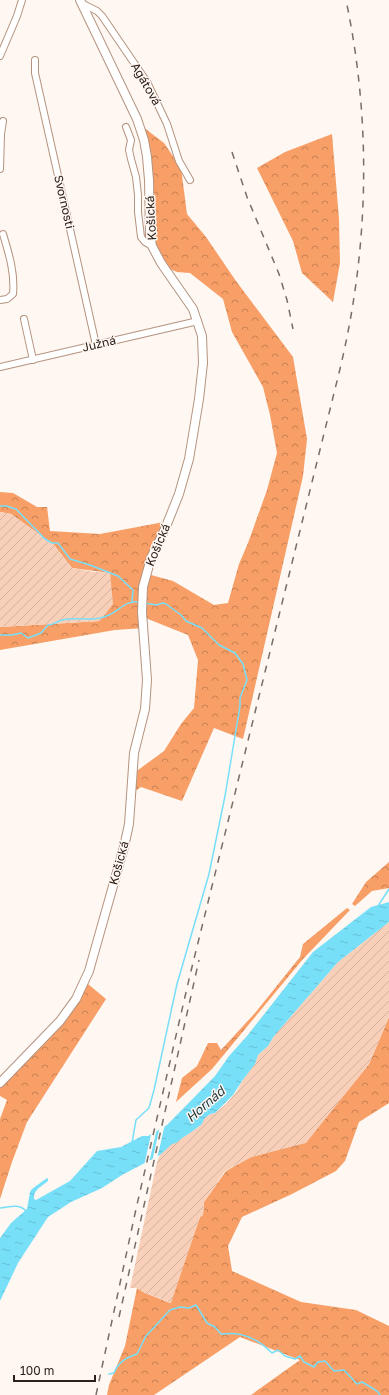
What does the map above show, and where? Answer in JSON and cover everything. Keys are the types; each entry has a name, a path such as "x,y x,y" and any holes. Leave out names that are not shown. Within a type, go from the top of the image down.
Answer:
{"street":[{"path":"0,56 15,22 22,0"},
{"name":"Agátová","path":"81,1 102,16 147,82 167,124 179,161 190,180"},
{"name":"Košická","path":"0,1083 60,1021 76,999 89,971 124,847 129,824 134,753 145,709 147,680 142,614 143,587 151,558 166,529 179,494 189,459 203,363 202,336 193,309 161,263 152,246 150,235 149,180 144,140 131,105 81,1"},
{"name":"Svornosti","path":"35,60 35,73 96,345"},
{"path":"0,169 1,134 4,121"},
{"path":"126,126 131,140 129,150 136,177 141,237 145,242 152,246"},
{"path":"0,300 7,299 13,294 14,282 12,264 3,234"},
{"path":"24,318 33,360"},
{"name":"Južná","path":"0,367 198,321"}],"green space":[{"path":"143,127 164,143 181,168 187,214 206,237 236,281 293,357 307,439 303,476 243,739 214,728 182,801 141,787 134,792 134,773 164,751 181,724 194,708 198,660 188,635 143,617 144,628 115,630 0,650 0,627 100,621 110,573 72,568 54,545 11,514 0,512 0,492 13,493 37,507 47,507 50,531 100,534 164,522 143,596 151,575 173,581 214,605 228,603 239,564 267,490 277,453 263,387 232,332 223,299 190,273 177,272 165,267 155,244"},
{"path":"332,134 339,219 340,263 333,302 302,273 293,241 257,168 285,152"},
{"path":"389,862 389,888 372,891 355,906 352,904 366,882"},
{"path":"347,908 350,910 303,959 212,1069 176,1102 182,1078 197,1066 208,1043 217,1043 221,1050 255,1013 300,957 303,944"},
{"path":"88,984 106,999 27,1122 0,1199 0,1119 7,1100 0,1096 0,1087 27,1057 76,994 79,985"},
{"path":"389,1017 389,1103 359,1122 345,1161 336,1171 292,1194 242,1217 228,1246 232,1271 301,1302 356,1310 389,1326 389,1395 251,1395 300,1360 240,1337 154,1395 107,1395 109,1385 125,1346 137,1288 145,1293 170,1303 200,1217 203,1215 204,1202 226,1171 251,1157 306,1142 369,1064"}],"shaded area":[{"path":"0,512 11,514 54,545 72,568 94,572 110,572 113,604 100,621 0,627"},
{"path":"389,922 389,1017 369,1064 306,1143 251,1157 225,1171 204,1202 203,1215 200,1217 171,1303 145,1293 137,1288 130,1288 157,1162 160,1155 172,1143 176,1143 202,1124 203,1119 210,1114 215,1113 226,1104 237,1091 242,1081 255,1064 258,1055 268,1046 274,1036 338,962"}],"water":[{"name":"Hornád","path":"389,902 389,922 338,962 274,1036 268,1046 258,1055 255,1064 233,1095 215,1113 210,1114 204,1119 202,1124 176,1143 172,1144 160,1155 122,1175 102,1188 71,1202 48,1217 18,1263 0,1301 0,1238 11,1223 27,1209 30,1192 32,1189 47,1178 48,1179 48,1181 38,1188 35,1193 34,1199 36,1200 70,1181 97,1151 121,1147 142,1136 148,1136 167,1125 215,1076 229,1056 247,1036 313,952 371,907"}],"pier":[{"path":"165,1124 157,1159 152,1162 160,1126"},
{"path":"157,1128 149,1163 144,1166 152,1130"}],"waterway":[{"path":"0,506 16,509 45,539 52,543 58,543 70,559 118,576 133,590 132,601"},
{"path":"0,635 21,633 28,638 41,633 48,625 60,621 68,619 97,619 113,613 130,602 139,602"},
{"path":"132,1143 136,1120 149,1108 177,984 209,874 225,796 240,706 240,698 247,680 243,664 235,653 219,645 202,628 186,621 181,615 166,604 163,603 156,605 145,603"},
{"path":"378,906 389,889"},
{"path":"0,1208 17,1206 26,1211"},
{"path":"109,1374 114,1373 123,1360 137,1354 146,1336 170,1310 180,1307 189,1308 196,1305 207,1323 215,1327 221,1334 243,1335 265,1347 272,1353 278,1350 285,1356 295,1359 300,1356 304,1362 314,1367 318,1362 325,1361 334,1371 344,1370 357,1384 362,1382 377,1391 380,1395"}],"railway":[{"path":"96,1395 136,1209 190,975 339,373 349,327 361,234 364,187 360,93 346,0"},
{"path":"232,152 247,197 279,274 287,300 293,329"},
{"path":"119,1317 199,960"}]}
